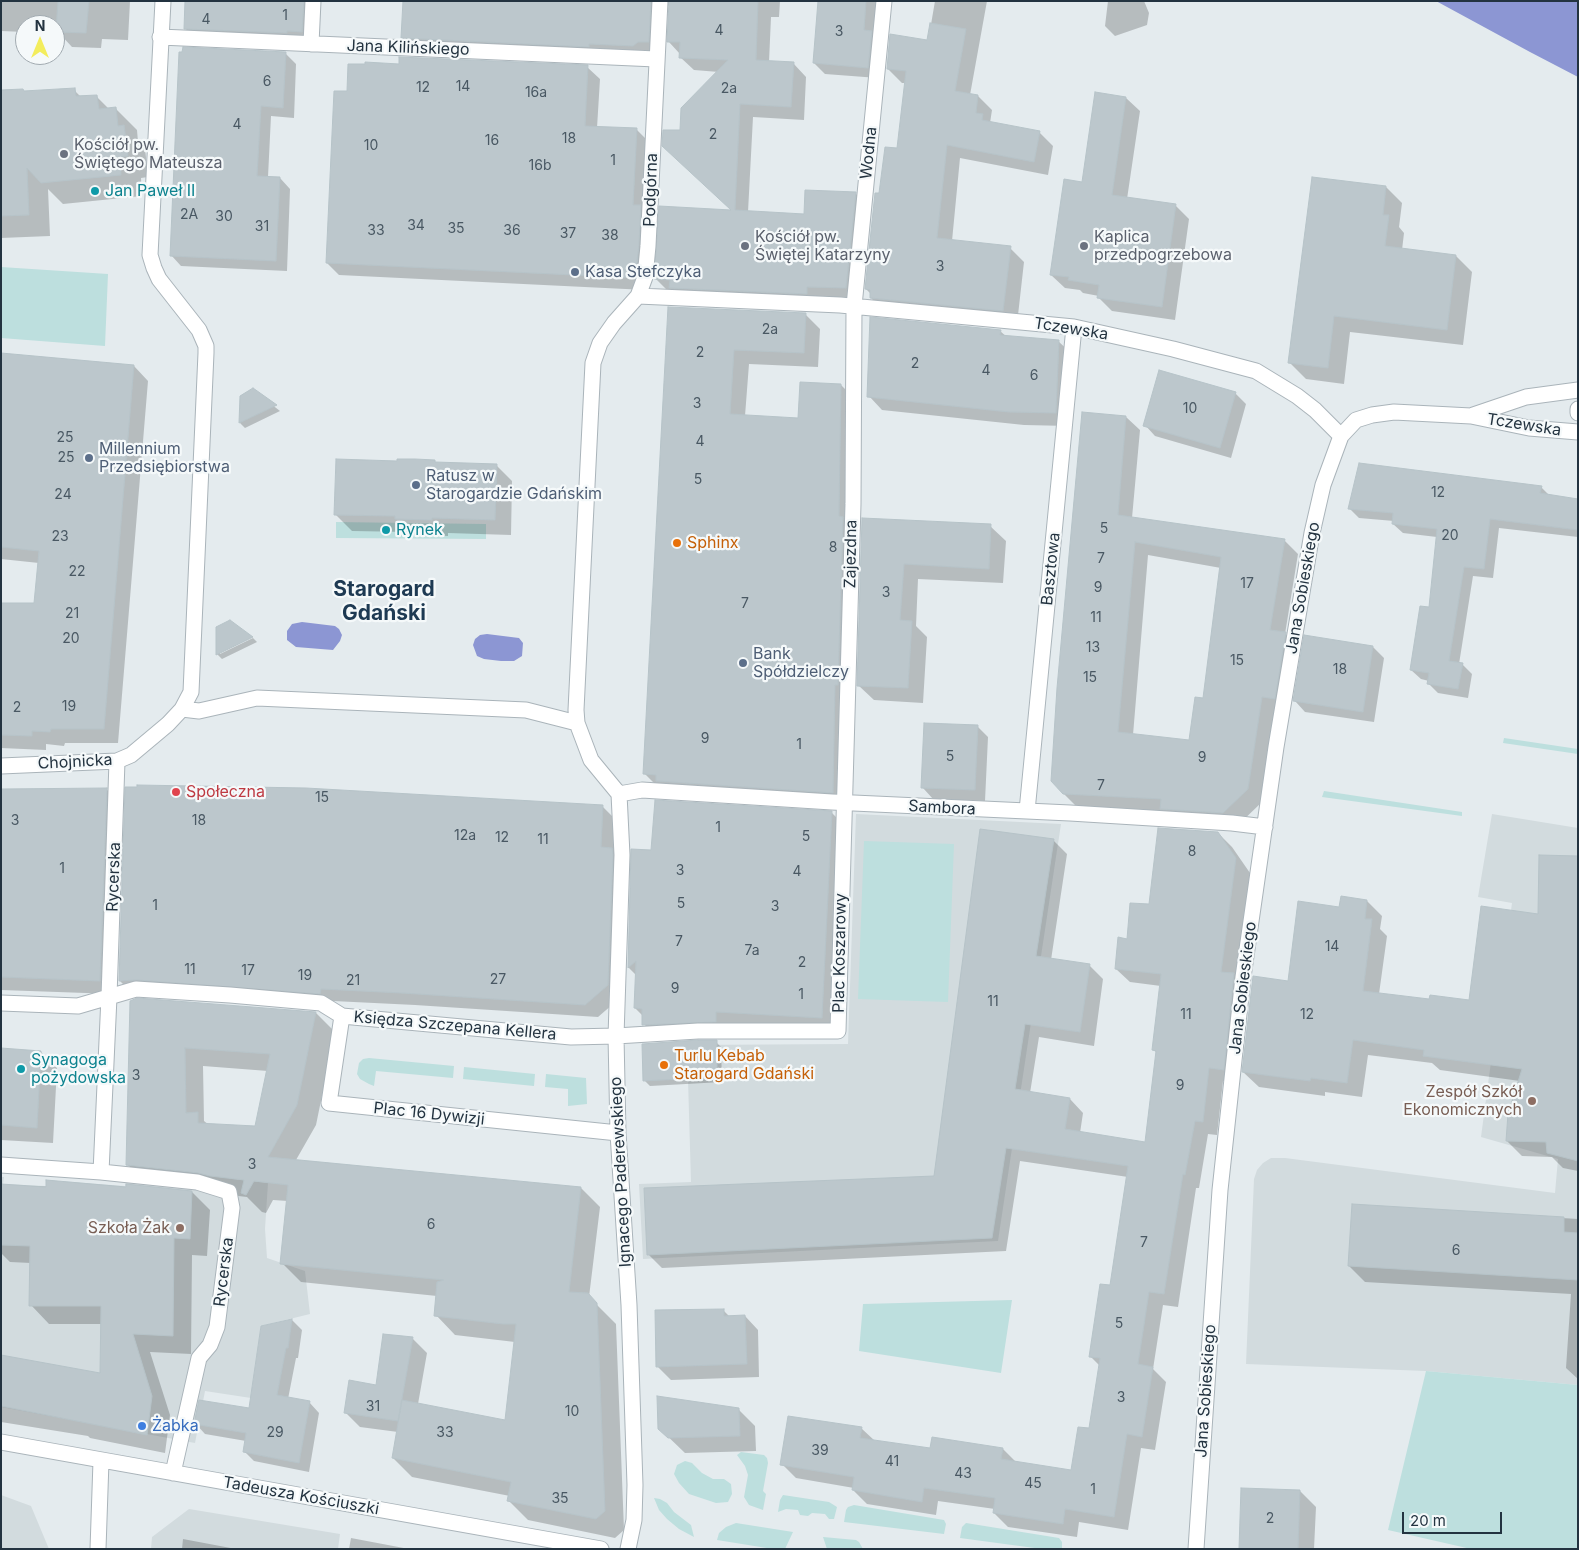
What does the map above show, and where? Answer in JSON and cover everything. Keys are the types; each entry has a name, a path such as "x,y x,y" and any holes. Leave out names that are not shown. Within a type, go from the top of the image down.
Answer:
{"street":[{"path":"163,1 150,255 159,279 199,330 206,346 191,692 182,709 199,711 257,698 526,710 577,723 591,760 619,794"},
{"path":"311,44 313,1"},
{"name":"Podgórna","path":"577,723 576,710 593,363 600,343 614,323 638,296 645,278 660,1"},
{"name":"Wodna","path":"854,306 884,1"},
{"name":"Jana Kilińskiego","path":"160,37 656,59"},
{"name":"Tczewska","path":"638,296 854,306 1074,327 1172,349 1256,371 1297,396 1315,410 1341,436 1356,420 1372,415 1394,412 1471,416 1529,428 1578,432"},
{"name":"Zajezdna","path":"845,803 853,504 854,306"},
{"name":"Basztowa","path":"1027,811 1074,327"},
{"name":"Tczewska","path":"1471,416 1526,397 1578,390"},
{"name":"Jana Sobieskiego","path":"1196,1549 1220,1190 1243,977 1270,788 1312,533 1323,486 1341,436"},
{"name":"Chojnicka","path":"1,766 117,761 131,755 168,724 182,709"},
{"name":"Rycerska","path":"101,1172 117,761"},
{"name":"Sambora","path":"619,794 642,790 845,803 1232,823 1265,827"},
{"name":"Ignacego Paderewskiego","path":"619,794 622,855 616,1036 618,1133 629,1305 635,1485 634,1520 628,1549"},
{"name":"Plac Koszarowy","path":"616,1036 698,1031 838,1031 845,803"},
{"name":"Księdza Szczepana Kellera","path":"1,1003 78,1006 136,989 230,995 321,1004 342,1016 572,1037 616,1036"},
{"name":"Plac 16 Dywizji","path":"342,1016 329,1103 618,1133"},
{"name":"Rycerska","path":"1,1165 101,1172 197,1182 229,1192 232,1208 217,1327 210,1345 199,1358 173,1473"},
{"name":"Tadeusza Kościuszki","path":"1,1442 601,1549"},
{"path":"98,1549 101,1460"}],"shaded area":[{"path":"1,267 108,274 105,346 1,338"},
{"path":"336,522 486,524 486,539 336,538"},
{"path":"1504,738 1578,749 1578,754 1503,743"},
{"path":"1324,791 1462,812 1462,816 1322,797"},
{"path":"856,814 1061,824 998,1241 643,1259 639,1184 691,1182 687,1045 848,1044"},
{"name":"Zespół Szkół Ekonomicznych","path":"1492,814 1578,828 1578,1385 1426,1371 1246,1364 1254,1179 1257,1170 1271,1158 1285,1158 1555,1193 1558,1159 1481,1137 1512,903 1478,897"},
{"path":"864,841 954,844 948,1002 858,999"},
{"path":"363,1059 454,1066 453,1078 376,1071 374,1086 360,1079 357,1074 359,1063"},
{"path":"464,1067 535,1074 534,1086 463,1079"},
{"path":"546,1074 586,1078 587,1104 568,1106 568,1089 545,1087"},
{"path":"126,1164 197,1170 233,1179 268,1183 265,1229 267,1258 305,1271 310,1314 261,1326 251,1398 205,1391 195,1443 1,1407 1,1177 4,1177 3,1184 46,1186 46,1180 125,1186"},
{"path":"1012,1300 1001,1373 859,1351 863,1304"},
{"path":"1426,1371 1578,1385 1578,1549 1471,1549 1388,1530"},
{"path":"741,1452 764,1455 767,1458 768,1463 763,1491 766,1494 763,1510 749,1505 744,1497 748,1475 745,1466 737,1455"},
{"path":"685,1461 692,1463 702,1473 713,1479 724,1479 731,1484 732,1494 728,1502 716,1503 689,1494 674,1474 677,1465"},
{"path":"1,1495 31,1506 49,1549 1,1549"},
{"path":"783,1495 829,1502 837,1507 834,1519 829,1519 825,1514 812,1513 808,1516 800,1515 798,1510 786,1509 778,1512"},
{"path":"654,1498 667,1503 674,1512 691,1525 694,1537 679,1529 667,1519 659,1510"},
{"path":"854,1505 944,1520 946,1524 944,1534 844,1522 846,1510"},
{"path":"189,1509 340,1534 338,1549 151,1549 152,1537"},
{"path":"736,1523 793,1532 785,1549 773,1549 717,1540 719,1533 726,1527"},
{"path":"966,1523 1059,1538 1062,1542 1062,1549 1042,1549 960,1538 962,1527"},
{"path":"823,1537 856,1540 863,1549 827,1549"}],"water":[{"path":"1436,1 1578,1 1578,77 1530,52"},
{"path":"302,622 335,626 342,635 340,641 333,650 296,647 287,640 287,631 292,624"},
{"path":"487,634 519,638 523,643 522,656 514,661 501,661 484,659 477,656 473,645 475,639 480,635"}],"building":[{"path":"58,1 89,1 86,33 65,32 65,15 57,15"},
{"path":"185,1 304,1 302,32 184,29"},
{"path":"403,1 651,1 649,42 638,42 633,46 589,44 589,47 401,38"},
{"path":"669,1 758,1 756,60 794,62 791,107 740,104 735,210 804,214 805,190 856,192 846,288 807,287 807,294 669,288 670,280 654,279 659,206 731,210 662,146 663,130 680,130 681,108 728,60 679,58 680,42 667,42"},
{"path":"818,1 866,1 864,30 872,31 868,68 813,63"},
{"path":"930,23 966,29 955,91 978,95 976,113 983,114 982,120 1040,131 1034,162 947,145 937,238 1011,246 1003,311 870,298 870,290 865,289 875,193 879,193 885,147 897,148 906,71 887,69 890,34 927,40"},
{"path":"183,47 286,52 283,108 261,106 257,176 280,177 276,261 170,256 179,52 182,52"},
{"path":"399,57 588,65 585,126 637,128 633,205 641,205 635,278 326,263 334,91 347,91 348,64 365,64 365,62 399,64"},
{"name":"Kościół pw. Świętego Mateusza","path":"75,88 76,96 97,95 99,109 116,107 118,126 124,125 128,156 120,157 121,175 41,183 27,168 29,215 1,216 1,90 23,89 24,91"},
{"path":"1095,92 1126,97 1112,195 1176,204 1162,307 1097,298 1099,285 1068,280 1069,277 1050,275 1064,179 1082,182"},
{"path":"1312,177 1386,186 1383,215 1389,215 1385,246 1456,255 1447,330 1334,316 1328,368 1288,363"},
{"path":"668,307 806,313 804,353 734,350 730,414 798,418 800,382 841,384 839,516 843,517 838,685 835,685 833,793 656,781 656,775 643,774"},
{"path":"870,317 1001,330 1000,335 1059,340 1056,413 1009,412 867,397"},
{"path":"1,353 134,365 104,729 51,729 50,732 32,731 32,736 1,735 1,603 34,603 39,551 1,547"},
{"path":"1159,370 1236,392 1220,448 1143,426"},
{"path":"253,388 277,405 239,423 240,396"},
{"path":"1082,412 1126,416 1118,515 1285,539 1270,630 1286,632 1275,699 1262,697 1248,789 1223,813 1160,809 1161,799 1063,794 1051,781 1057,688","holes":["1135,542 1221,557 1203,698 1195,697 1189,740 1118,732"]},
{"name":"Ratusz w Starogardzie Gdańskim","path":"336,459 397,461 397,459 415,459 435,460 435,462 497,464 495,520 395,519 395,516 334,515"},
{"path":"1359,463 1542,486 1540,493 1578,499 1578,530 1490,519 1484,569 1464,567 1449,661 1463,663 1458,689 1427,684 1429,673 1410,670 1420,606 1429,607 1437,529 1392,524 1393,513 1348,509"},
{"path":"862,518 991,524 989,569 904,564 900,620 912,621 908,688 857,686"},
{"path":"230,620 253,637 216,655 216,627"},
{"path":"1304,635 1373,646 1363,712 1293,701"},
{"path":"924,723 978,725 975,790 921,788"},
{"path":"137,785 306,788 603,805 601,847 612,848 613,855 608,985 585,1005 321,989 320,994 137,980 119,981 125,787 137,787"},
{"path":"107,788 100,981 1,977 1,789"},
{"path":"655,800 832,811 822,1018 716,1012 716,1022 642,1025 642,1009 634,1008 636,961 628,968 631,849 651,850"},
{"path":"1158,828 1218,832 1236,858 1221,972 1234,973 1224,1070 1209,1068 1203,1122 1195,1121 1185,1175 1183,1174 1164,1294 1149,1292 1138,1364 1153,1367 1142,1437 1127,1434 1114,1517 1065,1509 1063,1524 993,1513 995,1498 924,1488 922,1502 852,1490 854,1477 780,1465 788,1416 862,1427 860,1438 930,1448 932,1437 1003,1448 1001,1459 1071,1470 1078,1427 1089,1428 1100,1358 1089,1357 1100,1284 1110,1285 1128,1166 1006,1148 992,1238 647,1255 644,1188 934,1176 980,829 1054,839 1036,956 1090,964 1080,1032 1025,1024 1015,1089 1070,1098 1065,1129 1145,1142 1156,1051 1152,1050 1161,974 1115,969 1118,937 1127,939 1130,903 1149,904"},
{"path":"1539,855 1578,856 1578,1161 1547,1153 1546,1142 1506,1141 1508,1114 1522,1069 1423,1056 1424,1050 1353,1040 1347,1083 1311,1078 1310,1081 1242,1072 1253,976 1288,981 1298,901 1339,907 1341,896 1367,900 1365,919 1372,919 1363,991 1429,999 1430,995 1469,1000 1481,906 1538,914"},
{"path":"137,998 316,1012 297,1105 268,1157 581,1187 569,1292 588,1293 597,1303 605,1511 596,1519 507,1501 511,1482 392,1458 402,1400 505,1420 516,1324 434,1316 437,1282 444,1280 280,1264 288,1185 254,1181 246,1195 241,1193 244,1180 126,1165 130,1001","holes":["185,1048 270,1054 255,1126 198,1123 198,1112 186,1113"]},
{"path":"717,1040 717,1077 643,1081 642,1044"},
{"name":"Synagoga pożydowska","path":"1,1048 41,1051 37,1128 1,1125"},
{"path":"46,1180 126,1187 126,1184 192,1191 190,1239 174,1238 173,1336 133,1334 152,1396 147,1435 1,1406 1,1355 100,1373 101,1306 29,1306 30,1246 1,1245 1,1184 46,1187"},
{"path":"1352,1204 1564,1217 1564,1232 1578,1233 1578,1280 1348,1266"},
{"path":"724,1309 724,1316 745,1315 747,1364 656,1367 655,1310"},
{"path":"292,1319 288,1348 286,1348 277,1395 310,1401 299,1463 243,1452 246,1433 194,1424 199,1400 249,1408 261,1326"},
{"path":"383,1334 413,1337 398,1421 344,1413 349,1380 376,1385"},
{"path":"657,1396 739,1408 740,1436 668,1438 658,1429"},
{"path":"1241,1488 1300,1490 1298,1549 1239,1549"}],"place":[{"name":"Kościół pw. Świętego Mateusza","path":"64,154"},
{"name":"Jan Paweł II","path":"95,191"},
{"name":"Kościół pw. Świętej Katarzyny","path":"745,246"},
{"name":"Kaplica przedpogrzebowa","path":"1084,246"},
{"name":"Kasa Stefczyka","path":"575,272"},
{"name":"Millennium Przedsiębiorstwa","path":"89,458"},
{"name":"Ratusz w Starogardzie Gdańskim","path":"416,485"},
{"name":"Rynek","path":"386,530"},
{"name":"Sphinx","path":"677,543"},
{"name":"Bank Spółdzielczy","path":"743,663"},
{"name":"Społeczna","path":"176,792"},
{"name":"Turlu Kebab Starogard Gdański","path":"664,1065"},
{"name":"Synagoga pożydowska","path":"21,1069"},
{"name":"Zespół Szkół Ekonomicznych","path":"1532,1101"},
{"name":"Szkoła Żak","path":"180,1228"},
{"name":"Żabka","path":"142,1426"}],"district":[{"name":"Starogard Gdański","path":"384,602"}]}
